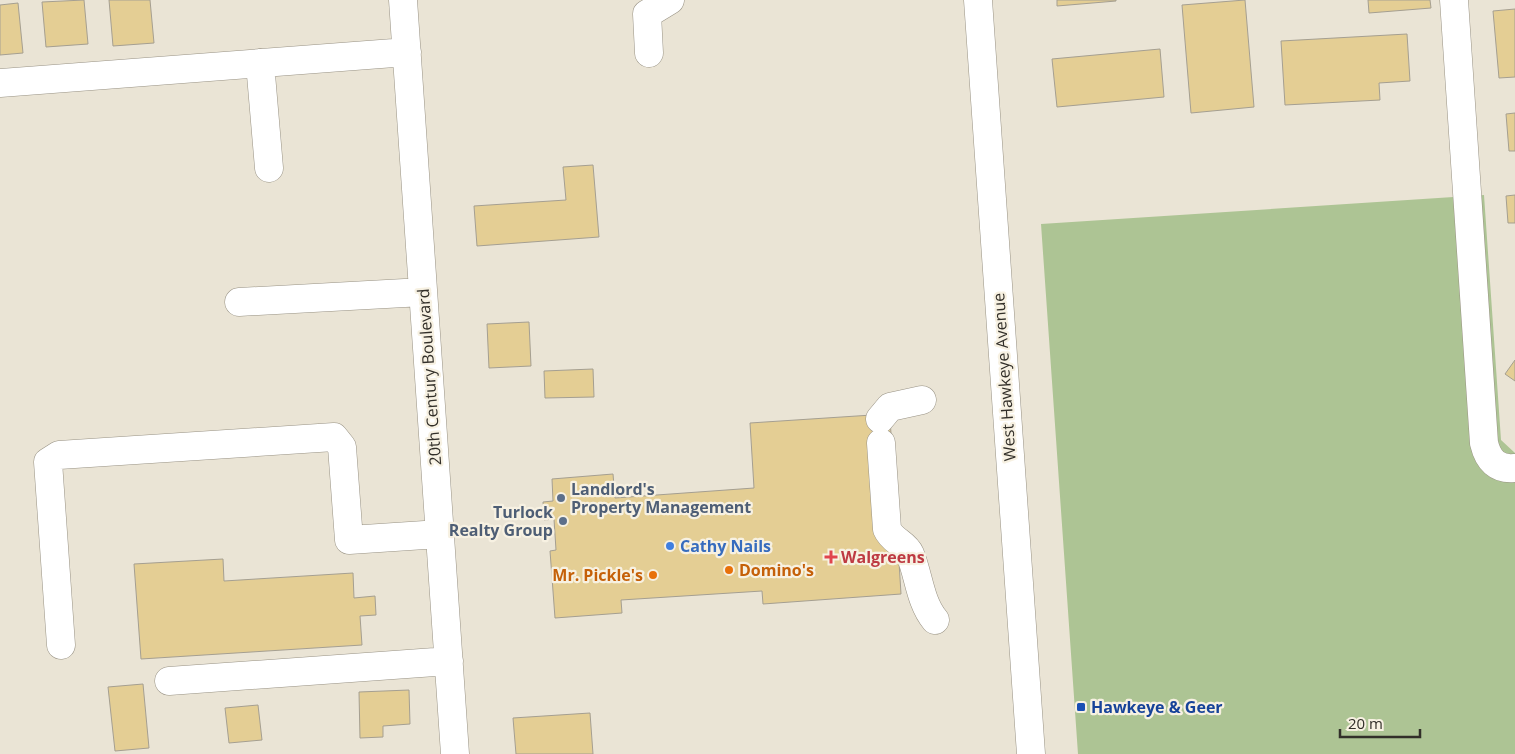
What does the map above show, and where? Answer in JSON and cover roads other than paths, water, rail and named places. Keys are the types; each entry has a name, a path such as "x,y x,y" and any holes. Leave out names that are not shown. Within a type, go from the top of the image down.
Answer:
{"street":[{"name":"20th Century Boulevard","path":"403,0 455,754"},
{"path":"649,53 647,14 670,0"},
{"name":"West Hawkeye Avenue","path":"978,0 1031,754"},
{"path":"1454,0 1484,443 1492,462 1504,469 1515,468"},
{"path":"0,83 407,52"},
{"path":"260,63 269,168"},
{"path":"238,302 423,292"},
{"path":"922,400 890,407 881,431 887,529 891,537 909,552 927,611 935,620"},
{"path":"61,644 48,462 59,456 334,437 342,447 349,540 440,534"},
{"path":"170,681 449,662"}],"place":[{"name":"Landlord's Property Management","path":"561,498"},
{"name":"Turlock Realty Group","path":"563,521"},
{"name":"Cathy Nails","path":"670,546"},
{"name":"Walgreens","path":"831,557"},
{"name":"Domino's","path":"729,570"},
{"name":"Mr. Pickle's","path":"653,575"},
{"name":"Hawkeye & Geer","path":"1081,707"}]}
